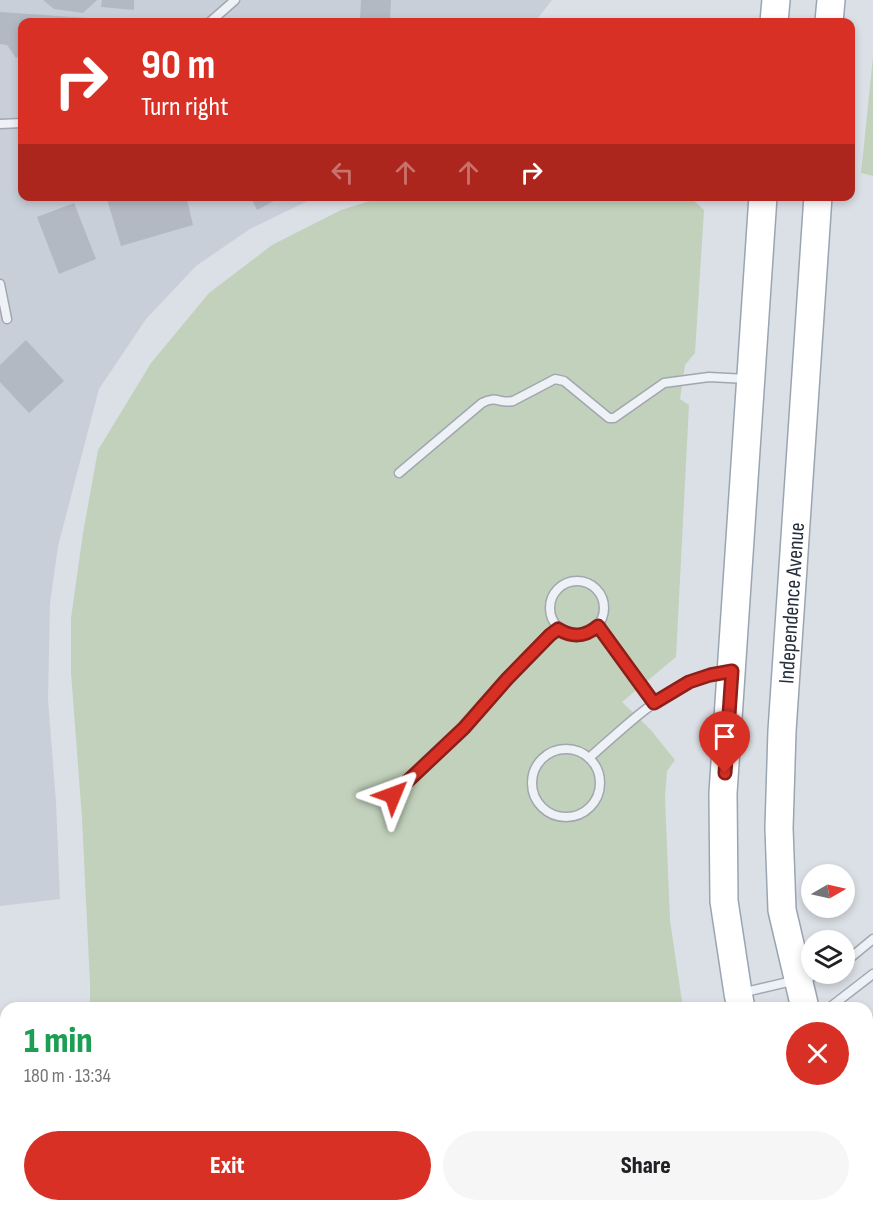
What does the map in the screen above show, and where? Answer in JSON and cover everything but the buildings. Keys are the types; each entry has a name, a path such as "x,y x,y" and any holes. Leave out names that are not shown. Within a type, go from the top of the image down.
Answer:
{"main road":[{"path":"774,18 776,0"},
{"path":"829,18 831,0"},
{"path":"740,1001 724,901 723,793 763,201"},
{"name":"Independence Avenue","path":"801,953 782,910 779,828 782,731 818,201"},
{"name":"Independence Avenue","path":"806,1002 810,984"}],"lane":[{"path":"215,18 235,0"},
{"path":"0,124 18,123"},
{"path":"0,284 7,319"},
{"path":"399,473 482,403 492,398 513,401 555,379 564,381 609,418 614,418 664,383 709,376 751,379"},
{"path":"572,581 581,581 597,589 604,607 604,616 598,626 591,632 576,636 558,629 552,621 551,600 555,592 572,581"},
{"path":"598,626 654,703"},
{"path":"393,795 464,728 507,679 558,629"},
{"path":"589,758 654,703 689,682 732,671"},
{"path":"567,749 579,751 589,758 598,771 600,783 598,794 591,806 577,815 565,817 548,812 539,803 532,782 535,770 543,758 550,753 567,749"},
{"path":"855,954 873,939"},
{"path":"837,1002 873,974"},
{"path":"740,1001 801,980"}],"shaded area":[{"path":"0,0 552,0 538,18 18,18 18,201 308,201 250,229 196,266 146,319 99,389 58,546 50,604 48,699 56,802 60,899 0,906"}],"green space":[{"path":"873,57 873,176 861,173"},
{"path":"370,201 694,201 704,210 695,353 685,365 680,399 689,405 676,657 622,702 650,729 675,760 667,771 665,797 670,920 682,1002 90,1002 82,818 71,673 71,618 98,450 151,363 209,293 272,245 341,210"}],"route":[{"path":"393,795 464,728 483,704 550,635 558,629 566,634 583,635 598,626 654,703 689,682 732,671 725,773"}]}
